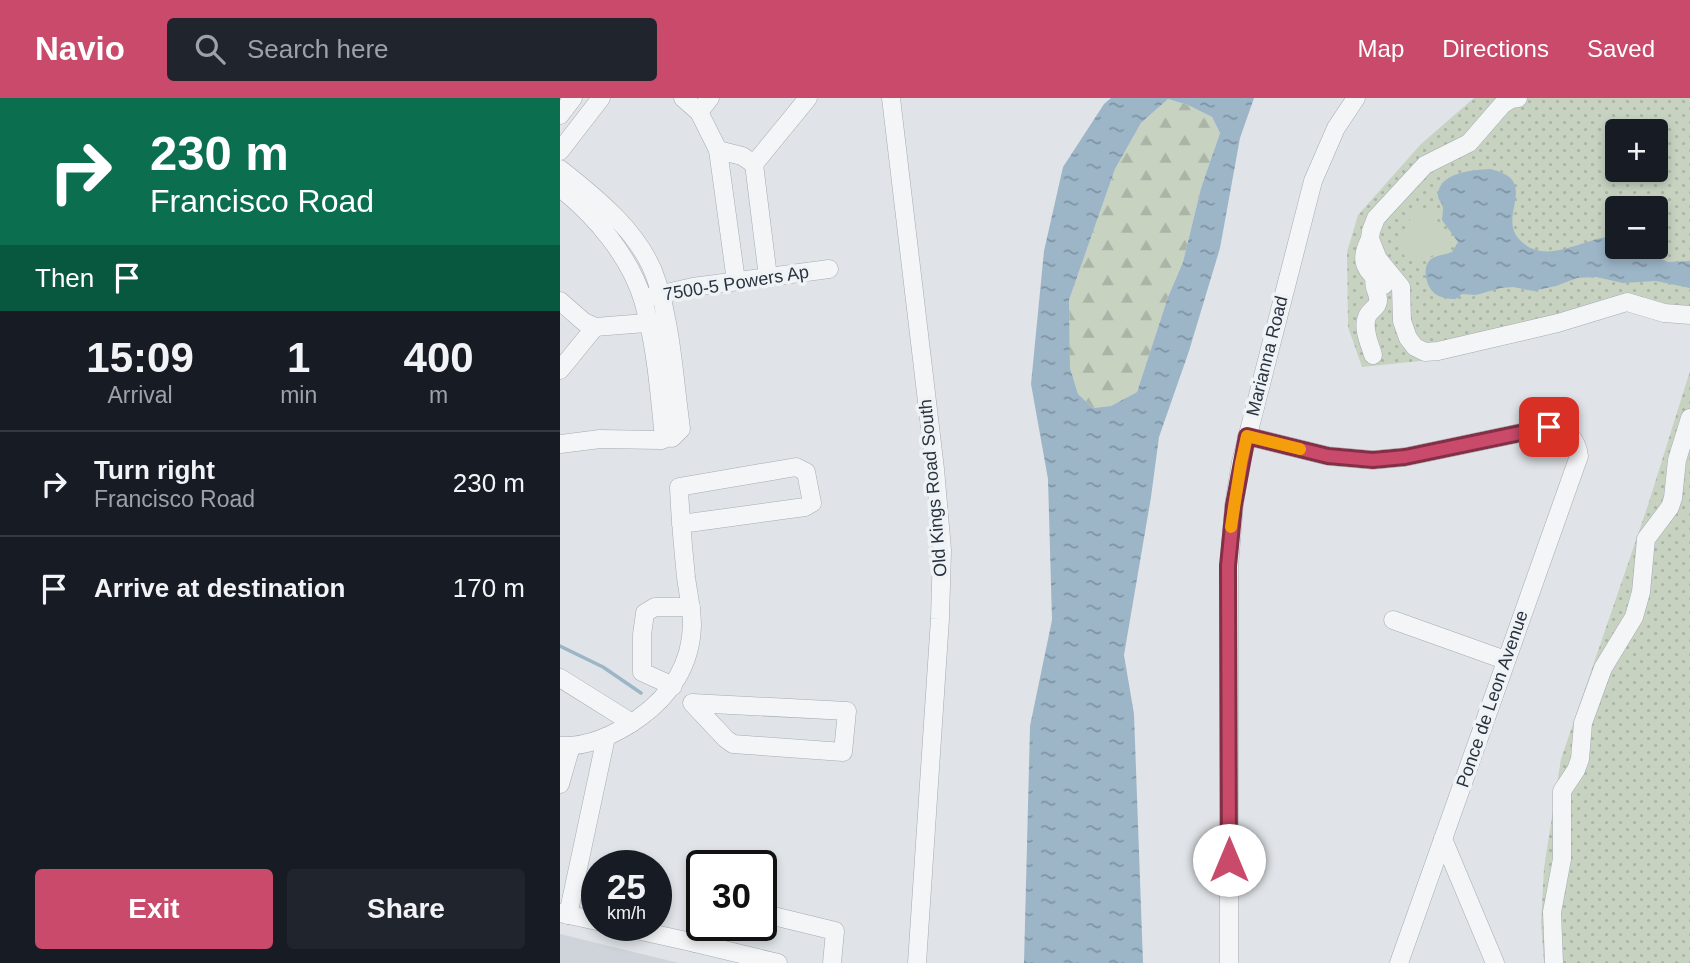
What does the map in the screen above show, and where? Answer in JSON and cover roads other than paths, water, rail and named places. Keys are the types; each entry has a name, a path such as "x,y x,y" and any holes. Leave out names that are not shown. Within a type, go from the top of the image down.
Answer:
{"street":[{"path":"560,115 573,98"},
{"path":"560,151 601,98"},
{"path":"683,98 704,105 718,150 736,281"},
{"path":"768,277 754,164 808,98"},
{"name":"Old Kings Road South","path":"891,98 935,469 942,550 940,619 916,963"},
{"name":"Marianna Road","path":"1229,963 1228,566 1234,505 1247,436 1313,181 1336,128 1356,98"},
{"path":"1401,303 1365,267 1363,253 1376,218 1425,165 1469,143 1502,105 1518,98"},
{"path":"718,150 742,156 754,164"},
{"path":"560,169 585,189 622,226 640,248 654,273 651,297 681,429 675,436 661,440 600,439 560,444"},
{"path":"560,188 586,212 618,250 651,297"},
{"path":"1370,239 1378,259 1401,288 1402,321 1408,338 1415,347 1426,352 1558,323 1627,302 1664,313 1690,315"},
{"name":"7500-5 Powers Ap","path":"651,297 693,287 829,269"},
{"path":"1373,355 1365,328 1367,315 1376,307 1378,300 1373,284 1375,278"},
{"path":"560,302 584,323 595,327 657,322"},
{"path":"560,370 595,327"},
{"path":"1554,963 1552,912 1562,859 1562,791 1580,759 1583,723 1603,668 1634,617 1641,592 1646,539 1670,507 1677,460 1690,418"},
{"name":"Ponce de Leon Avenue","path":"1247,436 1328,456 1373,460 1405,457 1549,427 1556,427 1572,435 1578,447 1579,456 1399,963"},
{"path":"560,784 566,746 587,744 632,723 668,692 682,669 690,640 691,607 681,524 678,487 796,467 806,472 812,503 806,507 681,524"},
{"path":"691,607 655,607 645,613 642,672 675,698 692,703 847,711 843,752 733,744 692,703"},
{"path":"1393,621 1506,660"},
{"path":"560,678 632,723"},
{"path":"564,914 606,737"},
{"path":"1443,839 1495,963"},
{"path":"777,916 835,931 832,963"},
{"path":"672,938 778,963"}],"water":[{"path":"1111,98 1254,98 1240,138 1220,248 1189,351 1159,437 1124,655 1134,714 1143,963 1024,963 1030,726 1052,620 1048,479 1031,384 1044,251 1063,167 1104,104","holes":["1168,99 1212,117 1220,133 1201,188 1183,262 1168,297 1137,392 1111,406 1093,408 1078,394 1070,368 1069,300 1115,169 1141,123"]},
{"path":"1490,169 1505,174 1513,181 1516,190 1512,219 1514,230 1519,239 1529,247 1554,251 1605,237 1605,259 1690,261 1690,288 1656,281 1623,283 1596,277 1577,278 1533,291 1513,287 1476,295 1462,294 1456,299 1438,296 1427,281 1428,263 1435,257 1452,252 1458,242 1442,220 1443,207 1438,196 1440,187 1451,177"}],"waterway":[{"path":"560,646 603,667 641,693"}]}
